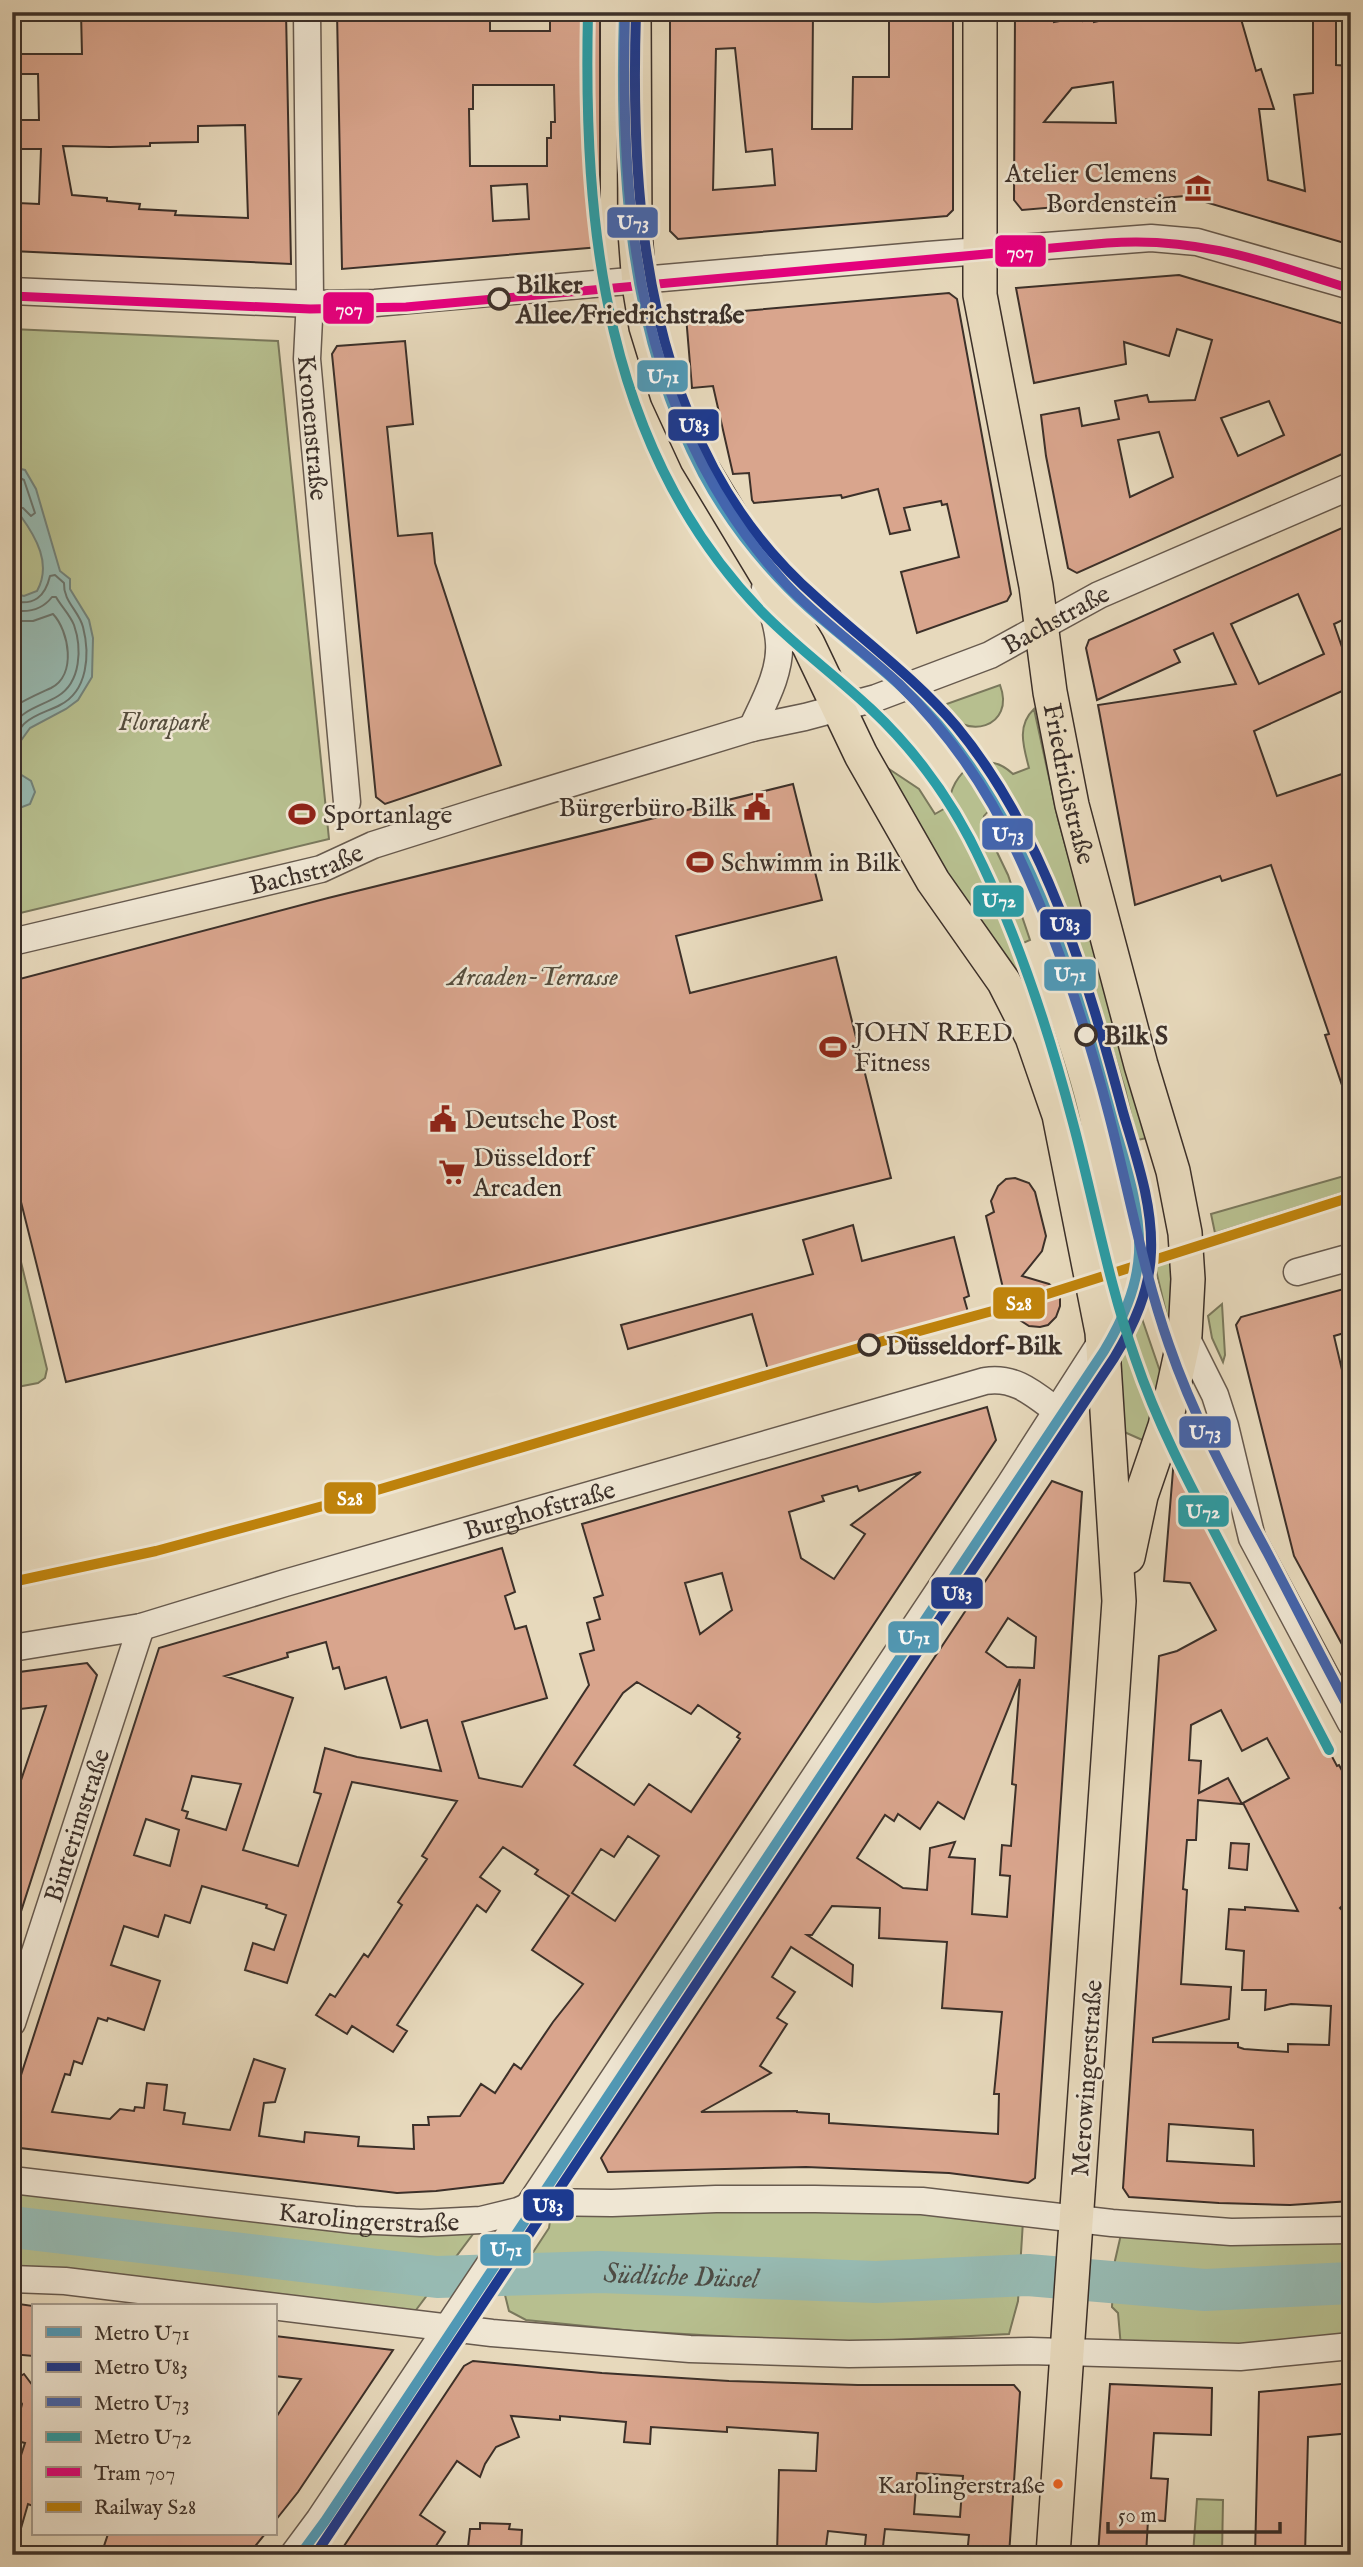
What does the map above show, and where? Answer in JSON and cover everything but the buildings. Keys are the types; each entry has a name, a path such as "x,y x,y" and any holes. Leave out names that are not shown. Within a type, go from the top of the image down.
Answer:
{"main road":[{"path":"634,12 635,232 638,281 650,340 677,419 697,460 813,654 839,708"},
{"name":"Friedrichstraße","path":"980,12 980,295 1036,586 1050,692 1072,805 1177,1188 1185,1233 1187,1302"},
{"name":"Merowingerstraße","path":"839,708 860,755 943,895 1000,975 1035,1044 1059,1115 1103,1339 1119,1601 1053,2555"},
{"name":"Merowingerstraße","path":"1119,1601 1141,1496 1165,1426 1185,1335 1187,1302"}],"street":[{"name":"Kronenstraße","path":"307,12 310,304 307,359 347,802"},
{"path":"12,291 310,304 406,301 980,255 1151,238 1210,245 1351,286"},
{"name":"Bachstraße","path":"12,942 321,869 386,841 752,728 876,698 990,655 1099,596 1351,486"},
{"path":"752,728 772,682 779,645 777,628 755,553"},
{"path":"1297,1272 1351,1257"},
{"path":"1185,1335 1215,1395 1252,1538 1351,1723"},
{"path":"293,2555 448,2328 1103,1339"},
{"name":"Burghofstraße","path":"12,1648 141,1627 985,1381 1003,1379 1017,1383 1057,1411"},
{"name":"Binterimstraße","path":"12,2023 141,1627"},
{"name":"Karolingerstraße","path":"12,2180 367,2221 421,2224 481,2220 518,2211 538,2202 612,2203 716,2199 922,2201 1231,2232 1351,2230"},
{"path":"12,2278 65,2281 252,2304"},
{"path":"276,2307 589,2343 690,2349 849,2354 1030,2350 1240,2357 1351,2346"}],"green space":[{"name":"Florapark","path":"12,329 278,341 329,839 12,915"},
{"path":"1000,685 1003,699 1001,711 995,720 986,725 974,727 963,724 951,717 941,706"},
{"path":"1034,709 1058,819 1147,1138 1137,1140 1125,1089 1071,925 1040,880 1007,812 995,808 984,816 983,823 1008,875 1030,940 1023,943 1070,1083 1082,1136 1082,1152 953,884 886,767 919,789 935,814 949,806 955,783 971,767 991,762 1013,774 1029,768 1023,730"},
{"path":"1351,1174 1351,1190 1215,1233 1211,1214"},
{"path":"12,1225 47,1369 45,1378 38,1383 12,1388"},
{"path":"1170,1261 1174,1273 1169,1325 1155,1266"},
{"path":"1222,1304 1225,1355 1223,1362 1212,1338 1208,1316"},
{"path":"1138,1307 1164,1383 1147,1442 1122,1431 1115,1347 1127,1329 1135,1308"},
{"path":"12,2183 476,2230 410,2318 12,2271"},
{"path":"815,2203 1023,2221 1018,2301 1009,2334 835,2343 634,2331 526,2320 509,2311 505,2295 549,2228 552,2208"},
{"path":"1122,2230 1351,2235 1351,2336 1225,2346 1121,2347 1118,2313 1112,2307 1114,2265"},
{"path":"1197,2499 1223,2500 1222,2555 1193,2555"}],"water":[{"path":"12,467 25,470 36,489 60,571 70,579 70,589 89,620 93,638 92,677 78,700 30,728 12,753 12,593 24,596 37,591 43,571 40,551 32,532 20,515 12,513"},
{"path":"12,769 31,781 35,792 30,804 17,809 12,808"}],"waterway":[{"name":"Südliche Düssel","path":"12,2227 437,2277 600,2272 876,2282 1028,2275 1205,2290 1351,2283"}],"metro line":[{"name":"U72","path":"588,12 591,174 599,253 614,332 636,407 667,480 709,548 762,612 844,684 905,744 948,802 972,844 1023,960 1045,1025 1073,1123 1125,1329 1145,1385 1193,1491 1329,1750"},
{"name":"U71","path":"300,2555 1104,1351 1128,1304 1138,1266 1139,1236 1131,1186 1084,1020 1050,920 1006,824 979,779 933,718 900,685 794,594 751,546 714,493 678,420 658,364 634,249 624,130 624,12"},
{"name":"U73","path":"625,12 627,166 635,242 648,315 668,386 697,455 736,521 785,583 899,684 935,722 981,786 1007,831 1058,950 1091,1048 1151,1289 1179,1372 1227,1476 1351,1712"},
{"name":"U83","path":"315,2555 1114,1358 1140,1307 1150,1266 1151,1234 1143,1181 1094,1010 1060,910 1015,813 988,768 940,708 802,584 760,538 724,487 689,416 655,304 645,246 636,129 636,12"}],"tram line":[{"name":"707","path":"12,296 310,309 406,307 1140,242 1172,243 1231,253 1351,289"}],"rail line":[{"name":"S28","path":"12,1582 156,1551 323,1506 1007,1307 1351,1197"}],"place":[{"name":"Atelier Clemens Bordenstein","path":"1198,188"},
{"name":"Bilker Allee/Friedrichstraße","path":"499,299"},
{"name":"Bürgerbüro Bilk","path":"757,807"},
{"name":"Sportanlage","path":"302,814"},
{"name":"Schwimm in Bilk","path":"700,862"},
{"name":"Bilk S","path":"1086,1035"},
{"name":"JOHN REED Fitness","path":"833,1047"},
{"name":"Deutsche Post","path":"443,1119"},
{"name":"Düsseldorf Arcaden","path":"452,1172"},
{"name":"Düsseldorf-Bilk","path":"869,1345"},
{"name":"Karolingerstraße","path":"1058,2484"}],"park label":[{"name":"Arcaden-Terrasse","path":"533,976"}]}
